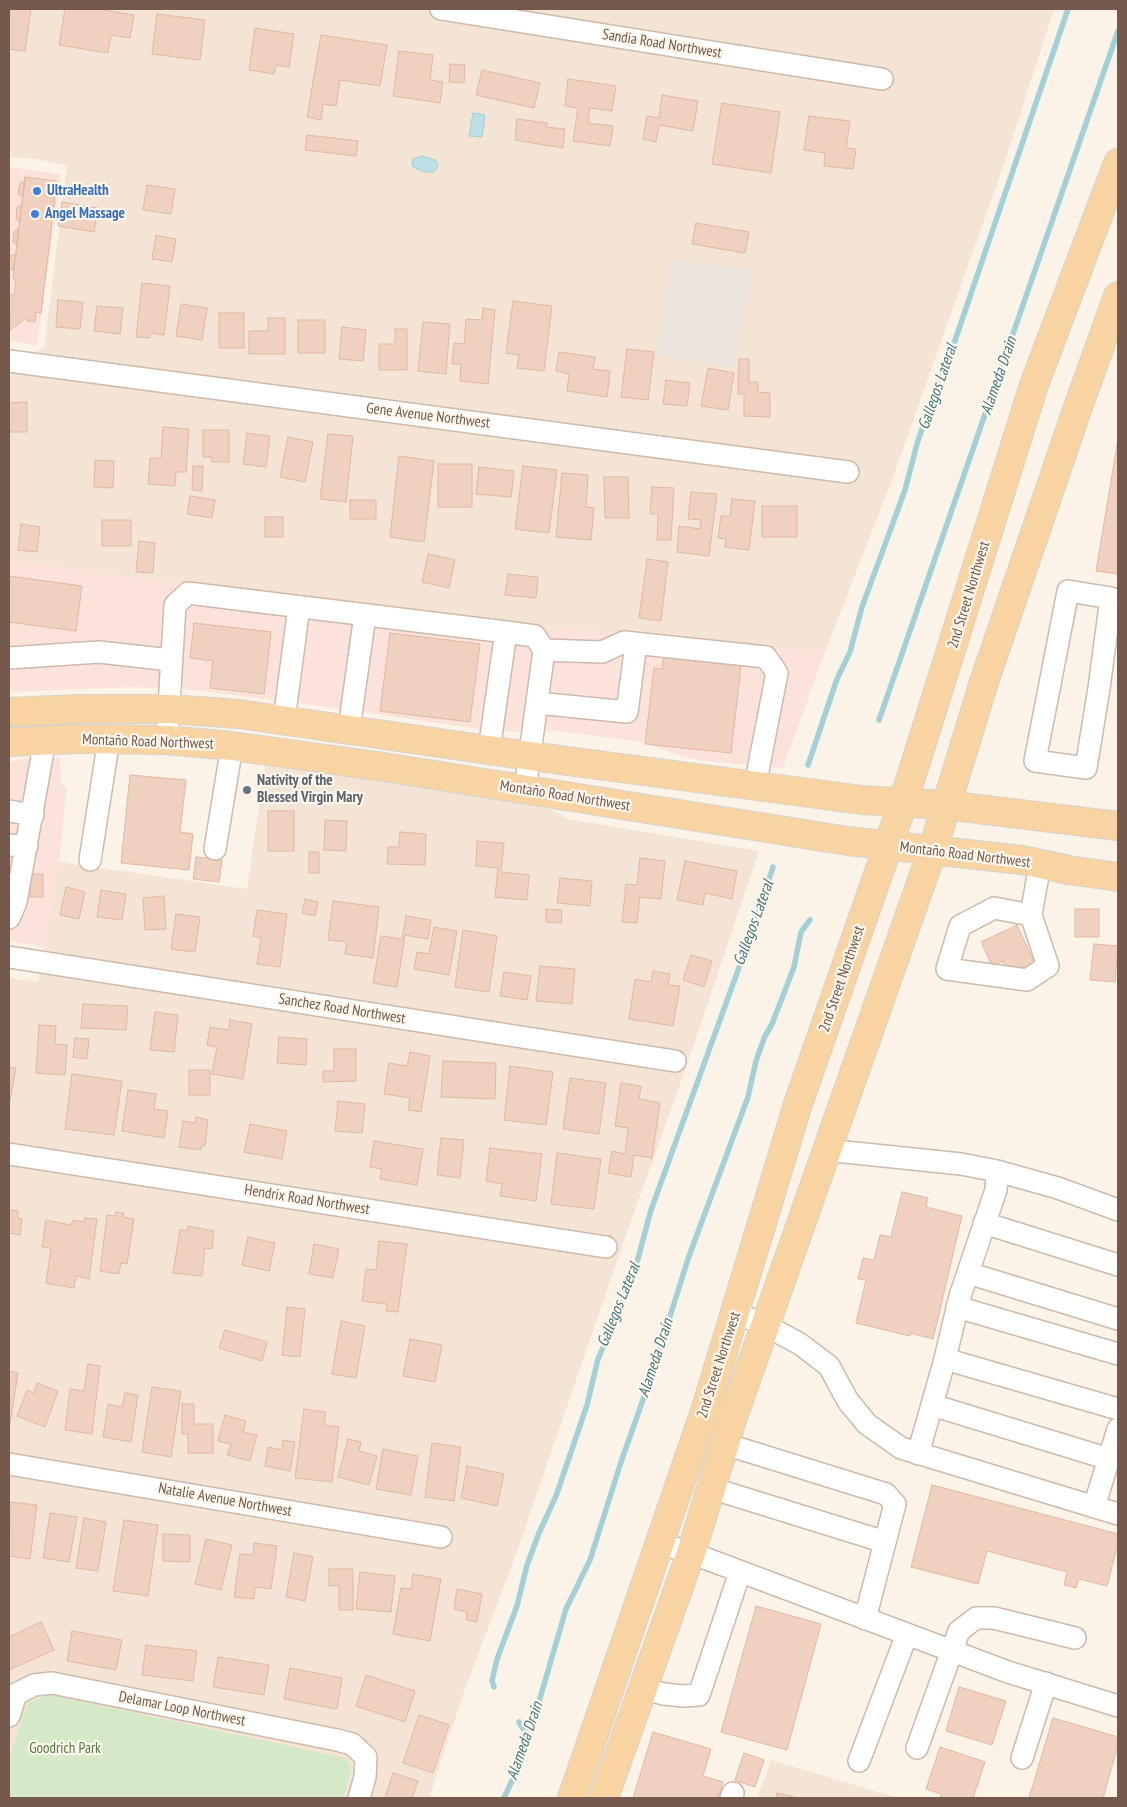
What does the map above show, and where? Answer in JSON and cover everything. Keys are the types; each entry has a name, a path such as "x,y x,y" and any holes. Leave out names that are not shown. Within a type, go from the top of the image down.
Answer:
{"main road":[{"name":"2nd Street Northwest","path":"572,1798 706,1408 798,1104 904,803 1034,385 1118,163"},
{"name":"2nd Street Northwest","path":"604,1798 691,1553 765,1325 932,849 984,682 1118,296"},
{"name":"Montaño Road Northwest","path":"9,712 79,709 168,709 238,714 530,756 862,800 946,805 1118,826"},
{"name":"Montaño Road Northwest","path":"9,742 109,739 167,740 232,746 384,767 848,841 1013,859 1069,870 1118,876"}],"street":[{"name":"Sandia Road Northwest","path":"441,9 882,79"},
{"name":"Gene Avenue Northwest","path":"9,361 848,472"},
{"path":"1068,591 1111,598 1109,689 1086,768 1035,761 1068,591"},
{"path":"167,740 175,605 188,593 535,636 544,650 525,790"},
{"path":"284,720 299,607"},
{"path":"349,729 366,615"},
{"path":"489,750 506,632"},
{"path":"544,650 602,652 624,642 766,657 777,673 755,786"},
{"path":"537,703 627,712 636,644"},
{"path":"9,658 100,652 172,660"},
{"path":"90,860 109,739"},
{"path":"9,918 16,902 18,846 33,815 45,740"},
{"path":"215,849 232,746"},
{"path":"9,811 33,815"},
{"path":"1031,915 994,908 960,926 947,969 1027,980 1048,966 1031,915 1040,864"},
{"name":"Sanchez Road Northwest","path":"9,957 675,1061"},
{"path":"826,1150 961,1164 997,1171 1058,1188 1118,1210"},
{"name":"Hendrix Road Northwest","path":"9,1154 606,1247"},
{"path":"918,1454 946,1359 957,1307 996,1190 997,1171"},
{"path":"984,1223 1118,1264"},
{"path":"968,1273 1118,1319"},
{"path":"957,1307 1118,1354"},
{"path":"736,1313 765,1325 800,1344 829,1366 848,1401 867,1424 900,1448 1118,1514"},
{"path":"946,1359 1118,1409"},
{"path":"932,1405 1109,1459"},
{"path":"1094,1507 1118,1429"},
{"path":"725,1444 886,1494 895,1504 865,1619"},
{"name":"Natalie Avenue Northwest","path":"9,1464 441,1537"},
{"path":"712,1488 885,1542"},
{"path":"660,1543 1008,1672 1118,1706"},
{"path":"644,1689 664,1694 699,1695 740,1572"},
{"path":"917,1748 959,1632 976,1618 994,1618 1076,1638"},
{"path":"859,1761 907,1634"},
{"name":"Delamar Loop Northwest","path":"9,1716 12,1694 34,1685 52,1684 337,1740 352,1744 366,1758 366,1777 359,1798"},
{"path":"1022,1758 1046,1684"}],"shaded area":[{"path":"9,9 1054,9 1004,164 892,480 825,652 456,618 343,605 9,560 9,366 44,348 67,166 36,159 9,157"},
{"path":"9,167 61,174 37,345 9,341"},
{"path":"671,260 750,270 734,367 658,355"},
{"path":"9,560 343,605 456,618 825,652 783,768 684,757 642,742 558,731 499,732 195,690 134,687 9,692"},
{"path":"28,758 60,758 61,784 67,787 59,862 44,948 9,941 9,762"},
{"path":"265,766 486,790 539,803 568,819 759,851 687,1065 514,1560 465,1689 429,1798 9,1798 9,978 38,982 59,862 247,889"},
{"path":"771,1760 898,1798 757,1798"}],"green space":[{"name":"Goodrich Park","path":"46,1694 345,1758 352,1769 343,1798 9,1798 9,1760 27,1704"}],"water":[{"path":"473,113 485,115 482,137 469,136"},
{"path":"422,156 435,160 438,165 435,171 424,172 413,167 413,159"}],"building":[{"path":"9,9 31,9 25,51 9,49"},
{"path":"65,9 97,9 134,15 130,38 111,35 108,53 59,45"},
{"path":"157,14 205,20 200,60 152,54"},
{"path":"255,28 294,34 289,67 276,65 274,74 249,70"},
{"path":"321,35 387,45 380,86 340,80 336,106 323,104 321,120 307,117"},
{"path":"399,51 433,55 430,80 443,82 440,103 393,96"},
{"path":"450,64 465,65 464,83 449,82"},
{"path":"482,70 540,83 534,108 476,95"},
{"path":"568,79 616,86 612,111 590,108 588,123 613,126 610,146 573,141 578,108 565,106"},
{"path":"662,95 698,101 693,131 659,125 656,142 643,139 647,116 659,118"},
{"path":"722,103 780,112 771,173 712,164"},
{"path":"809,116 850,121 846,148 856,149 853,169 824,166 825,153 804,150"},
{"path":"517,119 547,123 546,127 565,129 563,148 515,140"},
{"path":"307,135 358,141 356,156 305,150"},
{"path":"25,177 57,181 41,313 36,312 35,322 27,321 27,317 10,330 9,294 14,295 16,282 13,277"},
{"path":"25,181 23,196 18,194 20,183"},
{"path":"147,185 175,189 171,214 143,210"},
{"path":"62,202 98,208 94,232 58,226"},
{"path":"22,205 19,222 16,218 17,207"},
{"path":"696,223 749,232 745,253 692,244"},
{"path":"18,229 17,245 13,242 14,232"},
{"path":"156,235 176,239 172,262 152,259"},
{"path":"16,254 13,271 9,267 10,256"},
{"path":"142,283 170,286 164,335 150,333 150,338 136,337"},
{"path":"58,300 83,302 80,329 56,327"},
{"path":"513,301 552,306 544,371 517,368 519,355 506,353"},
{"path":"181,304 207,308 202,340 176,336"},
{"path":"97,306 123,308 120,334 94,331"},
{"path":"483,308 495,310 488,384 460,381 461,364 452,364 454,343 464,344 466,319 482,320"},
{"path":"219,313 244,313 244,348 219,348"},
{"path":"268,318 285,318 285,354 249,354 249,331 268,331"},
{"path":"298,320 325,320 325,353 298,353"},
{"path":"423,322 450,324 446,374 418,371"},
{"path":"342,327 366,330 363,361 339,359"},
{"path":"395,329 407,329 407,370 379,370 379,344 395,344"},
{"path":"627,349 654,352 648,400 621,397"},
{"path":"559,352 595,357 593,369 610,371 607,397 567,391 569,374 556,371"},
{"path":"739,359 749,359 749,382 758,382 758,392 770,393 770,417 744,416 744,394 738,394"},
{"path":"708,368 734,373 728,410 701,406"},
{"path":"666,380 690,383 687,406 663,404"},
{"path":"27,402 27,432 9,432 9,403"},
{"path":"163,427 189,429 186,472 176,472 175,486 148,484 150,458 161,458"},
{"path":"203,430 229,430 229,462 212,462 212,457 203,457"},
{"path":"247,433 270,436 266,467 243,464"},
{"path":"328,434 353,436 346,502 320,499"},
{"path":"288,437 313,442 305,482 280,477"},
{"path":"1118,439 1118,574 1096,571"},
{"path":"399,456 434,461 424,542 390,537"},
{"path":"95,460 114,461 113,488 94,487"},
{"path":"438,464 472,464 472,507 438,507"},
{"path":"193,466 203,466 202,491 192,490"},
{"path":"523,466 557,470 549,533 515,529"},
{"path":"479,467 514,471 511,497 476,494"},
{"path":"562,473 588,475 586,507 594,508 591,540 556,537"},
{"path":"604,477 628,477 629,518 605,518"},
{"path":"652,487 674,488 671,540 657,540 658,514 650,514"},
{"path":"691,492 717,494 709,556 677,552 679,526 700,529 701,520 688,519"},
{"path":"190,496 215,500 212,518 187,514"},
{"path":"732,499 755,501 749,550 725,547 726,539 718,538 721,516 730,516"},
{"path":"350,500 376,500 376,519 350,519"},
{"path":"762,506 797,506 797,537 762,537"},
{"path":"265,517 283,517 283,537 265,537"},
{"path":"102,520 131,520 131,546 102,546"},
{"path":"21,524 40,527 37,552 18,550"},
{"path":"139,541 155,543 153,573 136,572"},
{"path":"428,554 455,560 449,588 422,582"},
{"path":"647,559 668,562 661,621 639,618"},
{"path":"508,574 538,577 536,598 505,595"},
{"path":"9,576 82,586 76,631 9,622"},
{"path":"194,623 271,632 264,694 210,688 213,661 190,658"},
{"path":"390,633 480,644 470,722 380,711"},
{"path":"664,656 741,665 731,753 645,744 654,668 662,669"},
{"path":"130,775 186,780 180,832 193,834 189,870 121,863"},
{"path":"268,811 294,811 294,851 268,851"},
{"path":"325,820 347,821 346,851 324,850"},
{"path":"400,832 426,834 425,865 387,864 388,847 399,847"},
{"path":"477,841 504,843 501,872 529,875 527,900 495,897 498,868 476,866"},
{"path":"309,852 319,852 319,873 309,873"},
{"path":"196,857 222,860 219,882 193,879"},
{"path":"640,858 665,861 661,899 640,897 637,923 622,922 626,884 637,885"},
{"path":"685,861 737,871 732,899 705,893 703,905 677,900"},
{"path":"31,874 43,874 43,897 30,897"},
{"path":"560,878 592,881 590,906 557,903"},
{"path":"66,887 85,892 79,919 60,915"},
{"path":"101,890 126,894 122,920 97,917"},
{"path":"164,896 166,929 145,930 143,898"},
{"path":"305,899 318,902 315,916 302,913"},
{"path":"333,901 379,907 373,958 345,954 347,942 328,940"},
{"path":"546,909 562,910 561,923 546,922"},
{"path":"1075,909 1099,909 1099,937 1075,937"},
{"path":"257,910 287,914 280,967 257,964 261,938 253,936"},
{"path":"176,914 200,917 195,952 171,949"},
{"path":"406,916 431,920 428,939 405,935 397,987 373,983 381,936 402,939"},
{"path":"1017,925 1035,964 1010,976 1003,961 992,966 981,942"},
{"path":"434,927 457,931 449,975 414,969 417,952 429,954"},
{"path":"463,930 497,936 489,992 455,987"},
{"path":"1094,944 1118,946 1115,982 1090,980"},
{"path":"691,955 712,961 704,987 683,980"},
{"path":"540,966 575,969 572,1004 536,1001"},
{"path":"653,971 670,974 668,985 680,986 673,1026 629,1019 635,979 651,982"},
{"path":"504,972 531,976 527,1000 500,996"},
{"path":"83,1004 128,1006 126,1030 81,1028"},
{"path":"155,1012 178,1015 174,1052 150,1050"},
{"path":"230,1020 252,1024 243,1079 212,1074 217,1047 207,1045 210,1027 229,1030"},
{"path":"39,1025 56,1026 55,1044 67,1045 65,1075 36,1073"},
{"path":"279,1037 307,1039 306,1065 277,1063"},
{"path":"75,1038 89,1039 87,1059 73,1057"},
{"path":"334,1049 356,1049 356,1081 323,1082 323,1071 334,1071"},
{"path":"410,1052 430,1056 421,1112 408,1110 410,1098 384,1094 389,1063 407,1066"},
{"path":"443,1061 496,1063 495,1099 441,1097"},
{"path":"510,1066 553,1072 546,1125 504,1120"},
{"path":"9,1067 16,1068 9,1106"},
{"path":"189,1070 210,1070 210,1095 189,1095"},
{"path":"72,1074 122,1081 114,1135 65,1129"},
{"path":"570,1078 606,1083 599,1134 563,1129"},
{"path":"621,1083 641,1086 639,1099 660,1103 652,1158 634,1155 631,1177 608,1173 612,1151 625,1154 628,1128 615,1126"},
{"path":"128,1090 156,1094 154,1109 168,1111 164,1138 122,1131"},
{"path":"338,1101 365,1104 362,1133 335,1131"},
{"path":"196,1117 208,1120 205,1146 202,1145 201,1150 179,1147 183,1121 195,1123"},
{"path":"250,1124 287,1131 282,1159 244,1152"},
{"path":"441,1138 464,1140 460,1178 437,1175"},
{"path":"374,1141 423,1149 417,1185 380,1179 382,1169 370,1167"},
{"path":"490,1148 542,1154 536,1201 500,1196 502,1184 486,1181"},
{"path":"557,1153 601,1159 594,1209 551,1204"},
{"path":"902,1192 928,1198 926,1207 962,1216 933,1339 910,1333 910,1336 856,1323 866,1280 858,1279 863,1258 874,1260 880,1235 891,1237"},
{"path":"9,1210 18,1211 18,1218 22,1219 20,1235 9,1233"},
{"path":"116,1212 124,1213 123,1217 134,1219 127,1264 121,1263 119,1274 100,1271 107,1215 115,1216"},
{"path":"85,1218 97,1219 89,1279 76,1276 74,1288 46,1283 51,1248 42,1247 46,1220 71,1225 73,1220 84,1222"},
{"path":"188,1226 214,1231 212,1249 205,1248 202,1276 173,1273 180,1230 188,1230"},
{"path":"248,1237 275,1243 269,1271 242,1265"},
{"path":"379,1241 407,1244 398,1312 386,1311 387,1304 362,1301 366,1269 376,1270"},
{"path":"314,1244 339,1249 333,1278 309,1274"},
{"path":"287,1307 305,1309 300,1357 282,1355"},
{"path":"341,1321 365,1326 356,1378 332,1374"},
{"path":"225,1330 267,1342 262,1361 219,1348"},
{"path":"410,1339 442,1345 435,1382 403,1376"},
{"path":"88,1364 100,1366 92,1434 65,1430 70,1389 84,1391"},
{"path":"9,1371 18,1373 10,1423 9,1422"},
{"path":"37,1383 58,1391 45,1427 17,1416 27,1390 34,1393"},
{"path":"152,1387 181,1391 171,1457 142,1452"},
{"path":"125,1393 138,1395 131,1442 103,1437 108,1404 122,1407"},
{"path":"182,1404 194,1404 194,1424 213,1424 213,1453 188,1453 188,1434 182,1434"},
{"path":"304,1409 326,1412 324,1425 339,1427 332,1482 295,1478"},
{"path":"225,1415 246,1421 243,1432 257,1435 250,1461 227,1455 231,1444 218,1441"},
{"path":"348,1439 361,1442 359,1451 377,1456 369,1485 338,1477"},
{"path":"283,1440 295,1442 290,1471 265,1466 268,1447 282,1450"},
{"path":"432,1443 461,1447 454,1501 425,1497"},
{"path":"383,1449 418,1456 411,1495 376,1489"},
{"path":"467,1466 504,1474 497,1506 461,1498"},
{"path":"932,1485 1118,1534 1118,1543 1107,1586 1079,1579 1076,1588 1064,1585 1067,1572 987,1551 978,1584 911,1567"},
{"path":"10,1502 37,1505 30,1559 9,1556"},
{"path":"50,1513 77,1517 69,1562 43,1558"},
{"path":"84,1518 106,1522 98,1571 76,1568"},
{"path":"124,1520 158,1525 148,1596 113,1591"},
{"path":"163,1534 190,1535 190,1562 163,1561"},
{"path":"206,1539 232,1545 221,1590 195,1584"},
{"path":"254,1543 277,1546 271,1589 255,1587 254,1599 234,1597 240,1554 253,1555"},
{"path":"294,1553 313,1557 305,1601 286,1597"},
{"path":"329,1569 353,1569 353,1610 339,1610 339,1586 329,1586"},
{"path":"360,1572 395,1576 391,1612 356,1609"},
{"path":"413,1574 441,1579 430,1641 393,1634 401,1588 411,1589"},
{"path":"457,1589 482,1594 477,1622 466,1620 467,1612 454,1609"},
{"path":"756,1606 821,1624 787,1750 721,1732"},
{"path":"41,1622 54,1650 9,1670 9,1637"},
{"path":"72,1631 122,1640 116,1670 67,1661"},
{"path":"146,1645 197,1651 193,1681 142,1675"},
{"path":"218,1657 269,1665 264,1695 213,1687"},
{"path":"290,1668 342,1678 337,1709 284,1699"},
{"path":"366,1675 415,1691 405,1722 356,1706"},
{"path":"959,1687 1006,1701 992,1745 946,1731"},
{"path":"419,1715 449,1725 433,1773 403,1763"},
{"path":"1053,1718 1118,1737 1118,1745 1103,1798 1029,1798"},
{"path":"653,1732 711,1749 703,1776 723,1782 718,1798 633,1798"},
{"path":"940,1747 985,1762 973,1798 940,1798 941,1794 926,1789"},
{"path":"744,1753 764,1760 755,1787 735,1780"},
{"path":"393,1773 418,1781 412,1798 385,1798"},
{"path":"777,1793 798,1798 776,1798"}],"waterway":[{"name":"Gallegos Lateral","path":"808,765 837,679 850,652 862,607 905,490 917,444 937,383 947,364 1068,9"},
{"name":"Alameda Drain","path":"879,720 1118,31"},
{"name":"Gallegos Lateral","path":"494,1687 492,1681 497,1659 517,1606 527,1565 556,1496 587,1405 598,1359 633,1277 651,1210 749,940 773,867"},
{"name":"Alameda Drain","path":"504,1798 521,1761 526,1733 536,1712 566,1609 590,1560 688,1259 748,1097 756,1061 794,967 801,932 810,920"},
{"name":"Gallegos Lateral","path":"519,1722 526,1733"}],"place":[{"name":"UltraHealth","path":"37,191"},
{"name":"Angel Massage","path":"35,214"},
{"name":"Nativity of the Blessed Virgin Mary","path":"247,790"}]}
